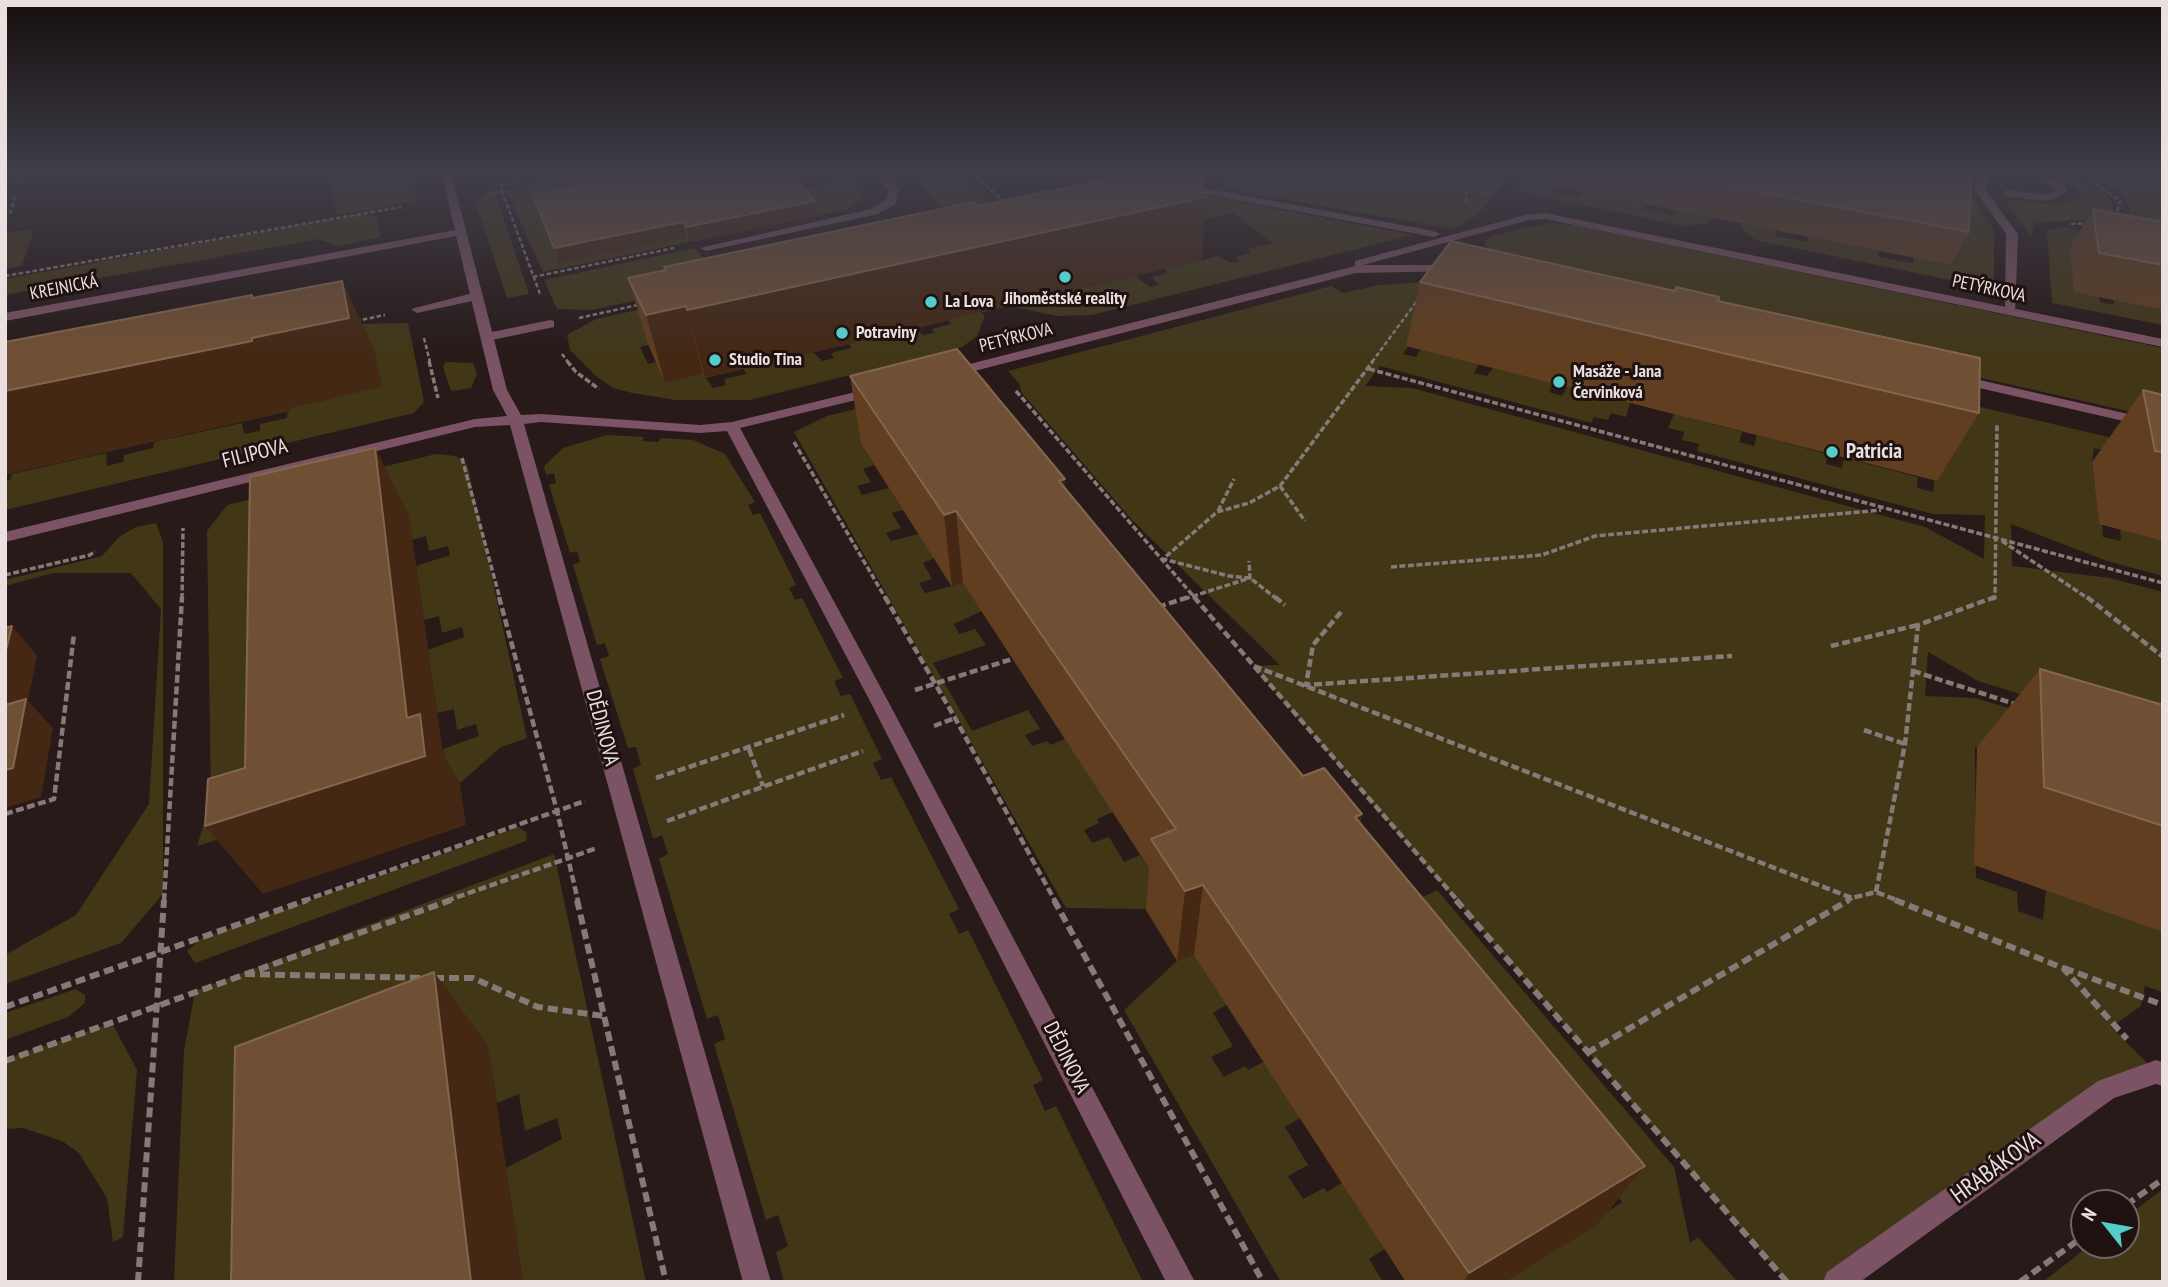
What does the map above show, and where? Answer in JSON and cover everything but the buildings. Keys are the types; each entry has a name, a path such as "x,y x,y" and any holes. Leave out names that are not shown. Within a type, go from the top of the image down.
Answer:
{"street":[{"name":"KREJNICKÁ","path":"5,317 438,236"},
{"name":"DĚDINOVA","path":"461,236 500,390 515,418 757,1282"},
{"path":"706,248 762,236"},
{"name":"PETÝRKOVA","path":"1356,269 1359,263 1461,236"},
{"path":"1471,243 1476,236"},
{"name":"PETÝRKOVA","path":"1648,236 2163,343"},
{"path":"2011,311 2012,236"},
{"name":"PETÝRKOVA","path":"939,376 1356,269 1463,270"},
{"path":"417,309 477,296"},
{"path":"487,337 550,324"},
{"path":"1939,375 2163,425"},
{"path":"515,418 699,429 732,426 886,389"},
{"name":"FILIPOVA","path":"5,537 444,429 515,418"},
{"name":"DĚDINOVA","path":"732,426 880,703 1181,1282"},
{"name":"HRABÁKOVA","path":"1838,1282 2107,1089 2159,1073"}],"path":[{"path":"5,276 229,236"},
{"path":"519,236 559,351 576,372 603,392"},
{"path":"1217,512 1249,503 1280,486 1418,300"},
{"path":"550,324 643,304"},
{"path":"352,322 417,309"},
{"path":"991,362 1787,1282"},
{"path":"1369,369 2163,583"},
{"path":"780,415 933,683 1262,1282"},
{"path":"1831,646 1918,625 1995,598 1997,420"},
{"path":"455,453 464,459 557,811 666,1282"},
{"path":"1163,559 1217,512 1234,480"},
{"path":"1280,486 1305,521"},
{"path":"1391,567 1542,555 1595,536 1885,510"},
{"path":"1996,538 2048,569 2124,624 2163,657"},
{"path":"138,1282 161,953 184,557"},
{"path":"1163,559 1228,576 1250,578 1285,605"},
{"path":"1249,561 1250,578"},
{"path":"1153,609 1250,578"},
{"path":"1306,685 1313,645 1341,612"},
{"path":"1876,892 1905,744 1918,625"},
{"path":"5,814 54,799 74,634"},
{"path":"1306,685 1732,656"},
{"path":"5,1007 619,789 749,749 933,683 1012,659"},
{"path":"1253,666 1852,898"},
{"path":"1913,671 2018,705"},
{"path":"1864,730 1905,744"},
{"path":"5,1061 898,738"},
{"path":"749,749 763,786"},
{"path":"1587,1052 1852,898 1876,892 2063,968 2163,1005"},
{"path":"2063,968 2159,1073"},
{"path":"240,974 473,978 538,1007 604,1016"},
{"path":"2140,1195 2163,1179"},
{"path":"2020,1282 2070,1246"}],"shaded area":[{"path":"5,236 32,236 22,266 5,269"},
{"path":"240,236 380,237 338,246 319,239 5,295 5,279"},
{"path":"487,236 509,236 529,294 507,298"},
{"path":"527,236 687,236 690,242 543,272"},
{"path":"814,236 932,236 592,310 557,309 544,280 695,248 704,259"},
{"path":"1264,236 1409,236 1092,315 1057,316 1018,308 1016,305 1047,297 1059,307 1069,305 1064,299 1081,294 1077,290 1135,276 1150,287 1159,285 1152,277 1168,273 1165,269 1219,256 1232,263 1240,261 1235,257 1251,253 1247,249 1273,243"},
{"path":"1492,236 1627,236 2163,348 2163,419 1507,271 1488,260 1485,242"},
{"path":"1750,236 1775,236 1807,242 1809,236 1878,250 1878,257 1913,263 1914,257 1893,236 1994,236 1994,289 1755,240"},
{"path":"2047,236 2110,236 2163,246 2099,297 2100,302 2114,305 2114,300 2163,305 2163,325 2052,303"},
{"path":"900,253 684,336 640,347 648,364 656,362 703,374 713,388 726,385 724,379 746,374 743,368 813,352 822,361 834,358 831,353 851,348 849,343 914,327 923,335 934,333 932,329 951,324 948,319 980,312 985,316 977,336 962,347 750,400 676,400 613,388 596,376 570,350 567,335 596,319"},
{"path":"1442,281 1440,299 1406,344 1409,345 1403,354 1416,357 1421,349 1479,364 1474,373 1487,376 1493,368 1553,383 1549,392 1562,396 1567,387 1630,403 1626,417 1611,413 1608,420 1594,417 1591,423 1380,366 1365,386 1412,388 1925,527 1984,559 1985,515 1933,514 1697,451 1699,444 1682,440 1684,432 1668,428 1674,414 1742,432 1739,442 1754,446 1757,435 1827,454 1826,464 1842,468 1844,458 1918,477 1917,488 1933,492 1934,481 1937,481 1709,343 2163,450 2111,452 2094,448 2092,462 2103,537 2121,541 2120,529 2163,541 2163,576 2107,561 2011,524 2012,566 2110,578 2163,592 2163,738 1978,681 1928,652 1925,696 1975,698 2163,755 2044,768 1975,747 1976,878 2017,892 2018,911 2043,920 2046,890 2163,931 2163,992 2145,986 2141,1006 2111,1027 2156,1072 2107,1089 1837,1282 1787,1282 1253,666 1280,665 1133,521 1022,393 1019,383 1008,371 1332,286 1342,293 1380,285"},
{"path":"408,323 424,402 414,413 5,510 5,481 10,480 12,474 106,453 107,466 123,462 124,455 153,448 154,442 242,423 244,434 260,431 260,424 287,418 288,408 330,399 329,377 360,324"},
{"path":"445,362 473,363 477,374 471,388 451,391 443,367"},
{"path":"983,378 991,387 985,390 1007,407 861,444 874,465 863,469 871,482 857,486 862,495 889,488 903,510 892,513 901,528 886,533 891,541 919,534 934,558 923,563 932,579 919,583 925,593 963,583 982,611 954,624 959,634 975,629 986,645 933,663 972,731 1028,710 1040,729 1025,735 1032,746 1047,741 1050,745 1065,739 1113,812 1097,819 1099,823 1084,830 1092,843 1109,837 1124,862 1140,855 1170,899 1147,909 1066,908 794,432 827,416"},
{"path":"607,435 644,437 642,441 658,442 661,438 693,440 725,454 755,502 748,505 753,515 760,513 796,585 789,588 795,600 802,598 843,678 834,681 841,696 850,694 882,759 873,763 881,780 891,777 959,909 949,914 959,934 968,930 1043,1080 1033,1085 1045,1111 1056,1106 1143,1282 784,1282 776,1252 788,1246 778,1215 766,1220 714,1044 725,1039 718,1015 707,1019 659,859 668,854 662,835 653,839 633,769 641,765 636,747 628,748 600,659 609,656 605,643 597,645 573,565 580,562 577,551 570,553 549,485 556,483 554,473 546,475 544,466 563,448"},
{"path":"436,454 456,456 467,464 527,738 501,747 460,783 448,787 443,749 479,736 476,724 457,730 454,709 437,713 428,650 464,637 462,627 442,633 439,616 424,620 416,566 450,555 448,546 429,551 426,536 412,540 408,515 274,579 248,585 248,594 274,588 246,683 275,695 223,838 197,846 211,800 207,531 227,505"},
{"path":"156,523 163,543 163,894 121,943 5,984 5,955 76,915 149,804 161,609 131,573 53,573 5,586 5,580 102,556 119,537 136,527"},
{"path":"519,827 527,833 526,841 195,963 187,951 202,938"},
{"path":"554,854 646,1282 523,1282 506,1168 562,1139 557,1118 525,1131 519,1094 497,1103 487,1045 313,1282 174,1282 184,1051 195,991"},
{"path":"1437,890 1674,1167 1690,1243 1698,1237 1738,1282 1505,1282 1622,1202 1417,900"},
{"path":"1195,954 1228,1004 1213,1013 1233,1046 1211,1057 1224,1077 1245,1066 1248,1070 1265,1061 1302,1117 1285,1127 1308,1165 1288,1176 1303,1199 1324,1188 1327,1192 1343,1182 1386,1248 1369,1259 1383,1282 1281,1282 1124,1010 1178,960"},
{"path":"76,989 85,995 85,1003 68,1017 5,1040 5,1013"},
{"path":"112,1023 137,1070 123,1237 113,1242 107,1198 79,1153 62,1141 23,1128 5,1129 5,1059"},
{"path":"2163,1189 2163,1282 2043,1282 2072,1259 2140,1259 2140,1206"}],"place":[{"name":"Jihoměstské reality","path":"1065,277"},
{"name":"La Lova","path":"931,302"},
{"name":"Potraviny","path":"842,333"},
{"name":"Studio Tina","path":"715,360"},
{"name":"Masáže - Jana Červinková","path":"1559,382"},
{"name":"Patricia","path":"1832,452"}]}
